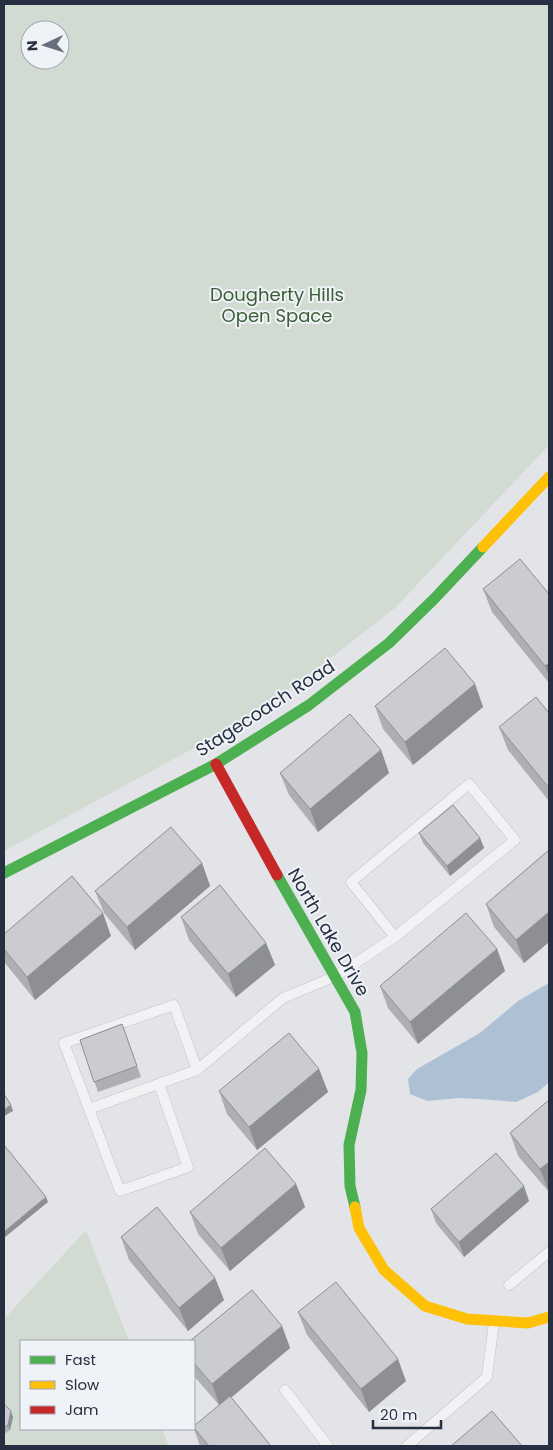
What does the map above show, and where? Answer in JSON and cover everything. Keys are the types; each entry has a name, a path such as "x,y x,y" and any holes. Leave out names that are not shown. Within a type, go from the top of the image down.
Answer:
{"street":[{"name":"Stagecoach Road","path":"4,873 216,764 309,705 389,643 435,598 549,477"},
{"name":"North Lake Drive","path":"216,764 355,1012 362,1053 361,1090 349,1145 350,1186 359,1228 384,1270 425,1306 466,1319 528,1323 549,1317"}],"lane":[{"path":"89,1109 197,1070 283,998 336,976 395,937 515,840 469,784 351,882 395,937"},
{"path":"159,1084 188,1167 120,1192 64,1044 174,1005 197,1070"},
{"path":"509,1285 549,1252"},
{"path":"407,1446 487,1377 494,1321"},
{"path":"285,1390 328,1446"}],"green space":[{"name":"Dougherty Hills Open Space","path":"4,4 549,4 549,445 395,608 318,668 249,718 4,851"},
{"path":"86,1230 129,1340 20,1340 20,1430 162,1430 169,1446 4,1446 4,1319"}],"water":[{"path":"549,983 549,1082 538,1092 516,1102 460,1098 427,1101 410,1094 408,1079 417,1069 480,1033 518,1001"}],"building":[{"path":"520,559 549,594 549,663 545,666 483,589"},
{"path":"445,648 475,684 405,742 375,706"},
{"path":"536,697 549,713 549,788 499,727"},
{"path":"350,714 381,750 310,809 280,773"},
{"path":"453,805 480,838 447,866 419,833"},
{"path":"171,827 202,863 127,927 95,891"},
{"path":"549,850 549,912 516,940 486,904"},
{"path":"72,876 103,913 27,977 4,949 4,934"},
{"path":"220,885 266,943 228,974 181,917"},
{"path":"466,913 497,949 410,1022 380,986"},
{"path":"122,1024 137,1066 94,1082 80,1040"},
{"path":"289,1033 319,1069 249,1127 219,1091"},
{"path":"4,1094 11,1105 4,1110"},
{"path":"549,1100 549,1162 540,1169 510,1133"},
{"path":"4,1145 46,1197 4,1232"},
{"path":"265,1148 296,1184 221,1248 190,1212"},
{"path":"496,1153 524,1186 459,1242 431,1209"},
{"path":"157,1207 215,1278 179,1308 121,1237"},
{"path":"336,1282 398,1359 361,1389 298,1312"},
{"path":"252,1290 282,1326 212,1384 195,1364 195,1340 191,1340"},
{"path":"230,1396 271,1446 209,1446 195,1429 195,1425"},
{"path":"4,1404 11,1411 8,1425 4,1428"},
{"path":"492,1411 522,1446 451,1446"}],"traffic: fast":[{"path":"4,873 216,764 309,705 389,643 483,547"},
{"path":"277,875 355,1012 362,1053 361,1090 349,1145 350,1186 355,1207"}],"traffic: slow":[{"path":"483,547 549,477"},
{"path":"355,1207 359,1228 384,1270 425,1306 467,1319 528,1323 549,1317"}],"traffic: jam":[{"path":"216,764 277,875"}]}
